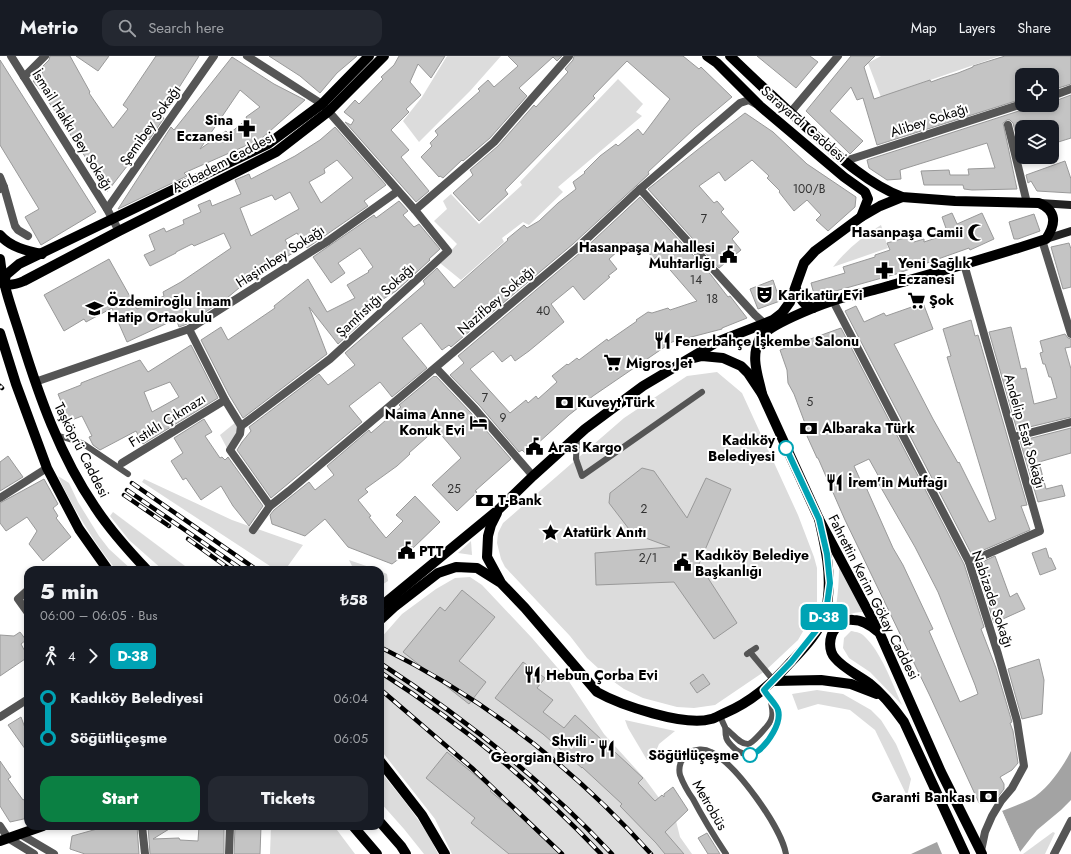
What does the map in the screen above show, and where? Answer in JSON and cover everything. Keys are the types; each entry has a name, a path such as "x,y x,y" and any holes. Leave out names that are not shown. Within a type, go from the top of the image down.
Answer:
{"main road":[{"name":"Acıbadem Caddesi","path":"370,56 326,107 268,144 133,210 110,214 42,254 12,269 6,275 2,285 9,286 24,281 118,231 276,152 384,56"},
{"name":"Sarayardı Caddesi","path":"707,56 717,63 760,106 844,178 865,192 868,199 861,217"},
{"name":"Sarayardı Caddesi","path":"730,56 790,113 845,161 884,188 902,197 954,201 1039,203"},
{"name":"Sarayardı Caddesi","path":"384,604 498,510 585,429 643,386 717,342 740,332 765,324 782,313 790,302 796,289 804,263 815,250 861,217 880,206 902,197"},
{"path":"1039,203 1071,205"},
{"path":"1039,203 1047,207 1052,214 1052,227 1044,239"},
{"path":"1044,239 1071,232"},
{"path":"0,235 7,242 28,251 42,254"},
{"name":"Fahrettin Kerim Gökay Caddesi","path":"762,394 754,359 757,346 761,338 771,328 833,300 964,264 1044,239"},
{"name":"Taşköprü Caddesi","path":"0,259 2,285 35,382 56,435 77,477 94,506 118,538 143,566"},
{"path":"796,289 802,302 813,308"},
{"path":"0,333 16,384 47,468 80,529 105,566"},
{"name":"Fahrettin Kerim Gökay Caddesi","path":"685,360 702,356 724,358 741,366 748,373 762,394 819,519 880,634 941,772 981,853"},
{"path":"498,510 488,536 486,557 501,583 525,608 597,692 646,712 697,720 710,720 742,706 764,690 807,644 819,627 826,612 830,583 827,554 819,519"},
{"path":"384,616 438,573 456,567 477,568 501,583"},
{"path":"880,634 868,623 850,619 838,625 833,630 830,638 830,648 834,657 871,685 904,722 965,854"},
{"path":"774,681 829,681 851,684 882,696"},
{"path":"384,766 422,816 446,854"},
{"path":"384,827 406,854"},
{"path":"4,839 32,830"},
{"path":"356,830 377,854"}],"street":[{"name":"İsmail Hakkı Bey Sokağı","path":"11,56 110,214"},
{"path":"24,77 45,56"},
{"name":"Şemibey Sokağı","path":"110,214 214,56"},
{"name":"Şamfıstığı Sokağı","path":"247,56 326,107 415,210 448,251 330,359 242,426 240,434 230,450 270,506"},
{"path":"415,210 494,142 569,56"},
{"path":"790,113 838,56"},
{"path":"1059,93 1071,89"},
{"name":"Nazifbey Sokağı","path":"253,530 270,506 289,492 577,248 640,189 740,103 749,100 760,106"},
{"name":"Alibey Sokağı","path":"845,161 1015,106"},
{"path":"1008,126 1027,203"},
{"path":"0,177 2,188 15,226 18,230 28,236"},
{"path":"640,189 755,315 765,324"},
{"name":"Haşimbey Sokağı","path":"35,382 189,329 328,241 398,191"},
{"path":"110,214 118,231"},
{"path":"1044,239 1071,334"},
{"name":"Andelip Esat Sokağı","path":"964,264 1040,531 969,562"},
{"name":"Nabizade Sokağı","path":"833,300 969,562 1017,721 1024,766 1012,788 1001,801 992,816 985,832 981,853"},
{"path":"189,329 225,400 242,426"},
{"path":"436,368 475,409 533,476"},
{"name":"Fıstıklı Çıkmazı","path":"119,464 225,400"},
{"path":"1014,437 1071,422"},
{"path":"0,498 47,468"},
{"path":"24,594 18,599 24,607"},
{"path":"0,717 24,702"},
{"path":"1054,854 1071,821"},
{"path":"0,826 4,839 34,854"},
{"path":"142,830 145,854"},
{"path":"229,854 230,830"},
{"path":"20,834 54,854"}],"lane":[{"path":"577,437 576,458 582,476 702,392"},
{"path":"56,435 82,443 119,464 128,474"},
{"path":"756,648 749,653 774,681"},
{"path":"720,715 726,729 726,736 733,747 742,754 750,755 758,751 772,736 778,721 779,712 778,708 771,702 764,690"},
{"path":"726,729 731,731 740,741 746,744 752,743 773,716 771,702"},
{"name":"Metrobüs","path":"726,854 710,830 680,774 680,763 683,758 688,753 698,749 712,752 734,771 776,828 785,848 786,854"}],"shaded area":[{"path":"447,56 501,56 470,91 419,142 403,121 422,97"},
{"path":"881,56 1000,56 881,97 868,63"},
{"path":"618,79 643,104 636,112 642,116 558,187 563,192 529,225 523,222 502,238 504,242 461,280 440,263 457,244 434,221 447,209 443,201 451,194 479,224 522,185 520,182"},
{"path":"881,225 888,248 833,267 855,244"},
{"name":"Kadıköy Belediyesi","path":"717,372 742,393 798,515 817,568 817,605 798,640 765,671 715,705 694,708 677,707 643,698 624,689 610,679 587,658 570,636 505,567 501,559 497,543 498,533 503,523 624,418 687,376"},
{"path":"236,422 239,426 237,435 228,450 220,435"},
{"path":"58,476 69,483 78,502 99,536 109,549 128,566 113,566 84,525"},
{"path":"144,479 232,520 303,545 288,566 270,566 142,482"},
{"path":"113,512 185,566 158,566 129,540 110,516"},
{"path":"471,541 472,555 458,553"},
{"path":"349,560 366,566 352,566"},
{"path":"839,566 864,612 847,615 833,623 838,595"},
{"path":"384,573 387,574 388,581 384,584"},
{"path":"470,577 482,585 532,638 568,680 604,734 645,779 676,821 680,837 692,854 452,854 435,819 384,754 384,634 402,614 436,589 455,578"},
{"path":"851,631 863,635 881,658 902,705 870,672 849,658 843,648 844,638"},
{"path":"817,690 843,694 871,710 881,720 896,744 911,779 907,796 875,730 850,710 818,704 798,710 792,694"},
{"path":"625,720 675,731 659,744 654,756 647,760 628,728"},
{"path":"1071,751 1071,800 1037,830 1020,852 1002,811 1031,799 1043,790 1059,771"},
{"path":"384,776 419,821 438,854 424,854 384,806"},
{"path":"271,830 337,830 355,854 270,854"},
{"path":"1053,832 1055,833 1045,854 1023,854"},
{"path":"937,842 942,854 911,854"}],"pier":[{"path":"1002,811 1020,852 1018,853 1000,812"}],"building":[{"path":"50,56 70,56 90,92 89,93 113,128 128,109 123,105 156,56 199,56 166,108 162,116 164,118 149,140 148,139 107,192 42,92 33,81 43,72 40,69 49,60"},
{"path":"76,56 109,56 98,71"},
{"path":"269,56 357,56 337,73 320,93 300,76"},
{"path":"399,56 445,56 431,78 418,64 410,82 421,95 406,109 409,112 391,130 409,150 401,157 429,191 416,202 345,122 351,125 354,120 344,112 355,100 359,104 383,79 381,77 394,65"},
{"path":"508,56 562,56 557,61 553,57 519,88 527,96 490,138 463,161 462,160 443,178 440,176 439,177 421,157 432,146 430,143 438,135 435,131 480,91 478,89 488,80 494,87 518,66"},
{"path":"574,56 683,56 699,69 701,67 732,97 695,128 648,172 649,174 573,244 451,347 449,345 442,350 421,323 402,338 427,368 392,397 380,382 349,406 362,422 271,498 237,450 251,431 249,427 319,374 328,385 355,365 345,353 425,284 423,281 437,268 454,288 524,225 527,228 539,221 576,189 573,182 585,173 584,172 600,156 616,144 618,146 638,129 643,135 670,99 627,61 593,96 595,98 505,190 508,194 479,221 453,193 473,175 470,170 498,146 534,105 536,107 568,72 565,69 573,60"},
{"path":"757,56 810,56 818,62 796,88"},
{"path":"851,56 875,56 864,67 874,99 930,80 931,82 1005,56 1071,56 1071,84 1059,88 1059,68 1015,68 1015,101 877,145 863,98 857,100 851,87 830,111 863,141 850,154 806,111"},
{"path":"232,57 274,84 305,100 261,139 184,173 187,176 118,209 171,127 174,130","holes":["240,90 260,107 246,117 247,119 229,134 226,131 200,149"]},
{"path":"0,60 96,212 41,245 25,217 39,209 0,145"},
{"path":"1071,95 1071,138 1059,142 1059,120 1015,120 1015,131 1013,123 1010,120 1003,123 1017,189 972,190 964,189 963,185 924,185 921,171 949,170 950,175 969,175 968,169 995,168 987,143 900,170 901,179 887,180 869,168 867,160 1016,112 1059,112 1059,100"},
{"path":"745,113 773,132 807,164 856,197 855,207 828,231 816,220 821,215 807,200 794,211 779,192 780,191 767,178 769,176 752,160 725,181 719,172 699,186 714,203 717,201 724,209 721,212 739,232 732,239 741,250 719,268 648,189"},
{"path":"335,127 386,185 364,201 368,206 307,248 297,233 285,240 293,253 251,278 227,298 187,324 179,327 176,319 127,342 112,308 86,322 84,319 64,331 44,295 109,259 137,309 164,296 163,292 181,282 231,248 224,233 194,246 192,244 150,266 144,255 155,250 149,235 164,228 166,232 184,224 183,220 201,212 198,205 210,200 212,206 241,194 235,180 249,174 251,179 295,156 320,140","holes":["337,160 353,178 321,203 309,182 325,173 324,169","290,192 299,209 251,236 240,208 272,195 275,200"]},
{"path":"1065,161 1071,179 1071,193 1037,191 1031,181 1028,183 1026,175"},
{"path":"640,197 711,275 728,297 730,296 747,318 722,329 672,342 593,396 569,415 526,454 522,450 519,452 479,405 450,375 464,363 458,356 581,252","holes":["627,243 629,243 639,256 646,250 654,259 658,256 697,301 670,310 668,308 652,313 648,312 608,341 607,339 579,360 577,358 568,365 567,364 552,376 557,382 538,399 536,396 528,403 526,400 510,413 470,369 493,351 502,362 511,355 515,361 529,351 564,322 551,304 573,286 584,300 617,269 609,259"]},
{"path":"399,201 408,211 403,215 414,227 419,224 440,249 396,291 356,316 360,324 338,344 309,307 327,354 243,418 229,395 201,340 221,327 228,340 275,308 274,306 308,279 327,312 355,298 347,285 369,272 368,271 373,267 360,248 338,263 345,273 331,283 313,257 374,215 376,218"},
{"path":"952,213 957,224 982,213 994,239 970,250 969,248 896,274 832,292 832,289 814,294 811,283 845,273 843,267 875,257 875,255 890,250 887,243 912,236 914,242 924,239 924,242 948,234 942,217"},
{"path":"1034,214 1040,231 1014,239 1009,222"},
{"path":"1069,243 1071,249 1071,287 1063,289 1051,247"},
{"name":"Karikatür Evi","path":"773,280 780,301 758,309 750,289"},
{"path":"923,303 933,329 894,344 933,419 958,463 959,462 989,522 996,519 947,357 951,356 943,329 971,320 975,336 978,335 1027,505 1021,506 1030,530 972,555 845,311 856,306 864,322 884,313 886,316"},
{"path":"1011,327 1021,369 1026,368 1034,404 1057,398 1051,377 1049,377 1045,364 1043,364 1040,353 1043,352 1040,341 1065,334 1071,339 1071,347 1065,348 1071,369 1071,417 1017,430 989,332"},
{"path":"841,328 964,564 984,627 981,629 996,668 1012,722 1010,723 1013,731 1018,763 1012,770 1000,777 1004,784 1004,789 994,802 979,803 930,696 845,520 807,436 809,434 794,394 788,383 787,370 780,350","holes":["869,459 879,477 876,479 915,547 938,592 975,685 978,694 960,702 929,631 933,629 903,565 893,548 865,485 863,486 854,466"]},
{"path":"191,345 218,398 143,444 136,431 100,450 93,445 89,437 92,436 82,416 69,421 58,394 81,385 81,383 140,360 148,372","holes":["170,382 179,397 152,412 144,392"]},
{"path":"434,376 436,376 471,413 511,459 475,491 477,492 457,511 432,485 461,458 436,429 397,466 365,489 368,492 358,500 371,516 369,517 386,538 403,521 396,515 415,496 440,522 412,549 392,564 348,547 325,519 305,536 272,524 270,515 274,510 309,482 315,490 334,475 327,466 369,430 371,433 401,407 399,405"},
{"path":"204,419 212,432 205,436 220,458 222,457 225,460 228,457 263,506 249,526 233,506 221,486 201,500 186,478 183,480 171,461 183,453 174,438"},
{"path":"1071,428 1071,453 1039,462 1046,489 1062,485 1065,496 1038,502 1020,441"},
{"path":"8,456 23,477 0,491 0,462"},
{"path":"642,468 654,471 687,518 706,478 731,489 699,564 737,623 714,639 674,582 596,585 595,553 670,547 632,533 609,503 610,493"},
{"path":"44,479 58,504 53,508 58,516 56,518 71,537 43,561 29,544 37,531 27,517 6,531 0,523 0,503"},
{"path":"1046,548 1049,558 1051,558 1056,569 1040,575 1032,553"},
{"path":"995,556 1010,597 1017,593 1025,609 994,623 976,565"},
{"path":"462,590 495,617 459,661 486,682 469,704 403,652 440,607 445,611"},
{"path":"20,632 24,637 24,642 21,644 24,650 24,660 0,676 0,635 14,636"},
{"path":"1039,659 1044,680 1042,714 1022,719 1008,669"},
{"path":"523,662 545,678 537,688 553,700 543,712 564,728 575,715 643,778 638,783 655,801 662,795 664,797 664,794 673,787 688,810 665,832 684,854 665,854 620,806 622,804 582,767 543,734 495,698"},
{"path":"703,674 710,684 697,693 690,683"},
{"path":"21,717 24,725 24,747 8,725"},
{"path":"447,752 492,789 490,791 528,822 527,823 560,854 509,854 471,823 475,818 426,778"},
{"path":"0,761 11,777 8,779 24,799 24,819 10,822 0,806"},
{"path":"94,830 137,830 139,854 85,854 70,849 72,836"},
{"path":"148,830 168,830 153,839 179,838 180,840 198,841 199,830 224,830 224,854 150,854"},
{"path":"235,830 261,830 260,854 234,854"},
{"path":"707,833 720,854 708,854 698,838"}],"railway":[{"path":"132,483 251,566"},
{"path":"127,490 237,566"},
{"path":"124,495 169,526"},
{"path":"188,539 225,566"},
{"path":"384,649 455,689 526,737 591,793 651,854"},
{"path":"384,666 442,706 502,751 586,827 612,854"},
{"path":"384,675 439,712 496,756 576,828 601,854"},
{"path":"384,692 472,768 562,854"}],"bus line":[{"name":"D-38","path":"750,755 758,751 772,736 778,721 778,708 771,702 764,690 807,644 819,627 826,612 830,583 827,554 819,519 786,448"}],"place":[{"name":"Sina Eczanesi","path":"246,128"},
{"name":"Hasanpaşa Camii","path":"976,232"},
{"name":"Hasanpaşa Mahallesi Muhtarlığı","path":"728,255"},
{"name":"Yeni Sağlık Eczanesi","path":"885,271"},
{"name":"Karikatür Evi","path":"765,295"},
{"name":"Şok","path":"916,300"},
{"name":"Özdemiroğlu İmam Hatip Ortaokulu","path":"94,309"},
{"name":"Fenerbahçe İşkembe Salonu","path":"662,341"},
{"name":"Migros Jet","path":"613,363"},
{"name":"Kuveyt Türk","path":"564,402"},
{"name":"Naima Anne Konuk Evi","path":"478,422"},
{"name":"Albaraka Türk","path":"809,428"},
{"name":"Aras Kargo","path":"535,447"},
{"name":"Kadıköy Belediyesi","path":"786,448"},
{"name":"İrem'in Mutfağı","path":"835,482"},
{"name":"T-Bank","path":"485,500"},
{"name":"Atatürk Anıtı","path":"550,532"},
{"name":"PTT","path":"406,551"},
{"name":"Kadıköy Belediye Başkanlığı","path":"682,563"},
{"name":"Hebun Çorba Evi","path":"533,675"},
{"name":"Shvili - Georgian Bistro","path":"607,749"},
{"name":"Söğütlüçeşme","path":"750,755"},
{"name":"Garanti Bankası","path":"988,797"}]}
